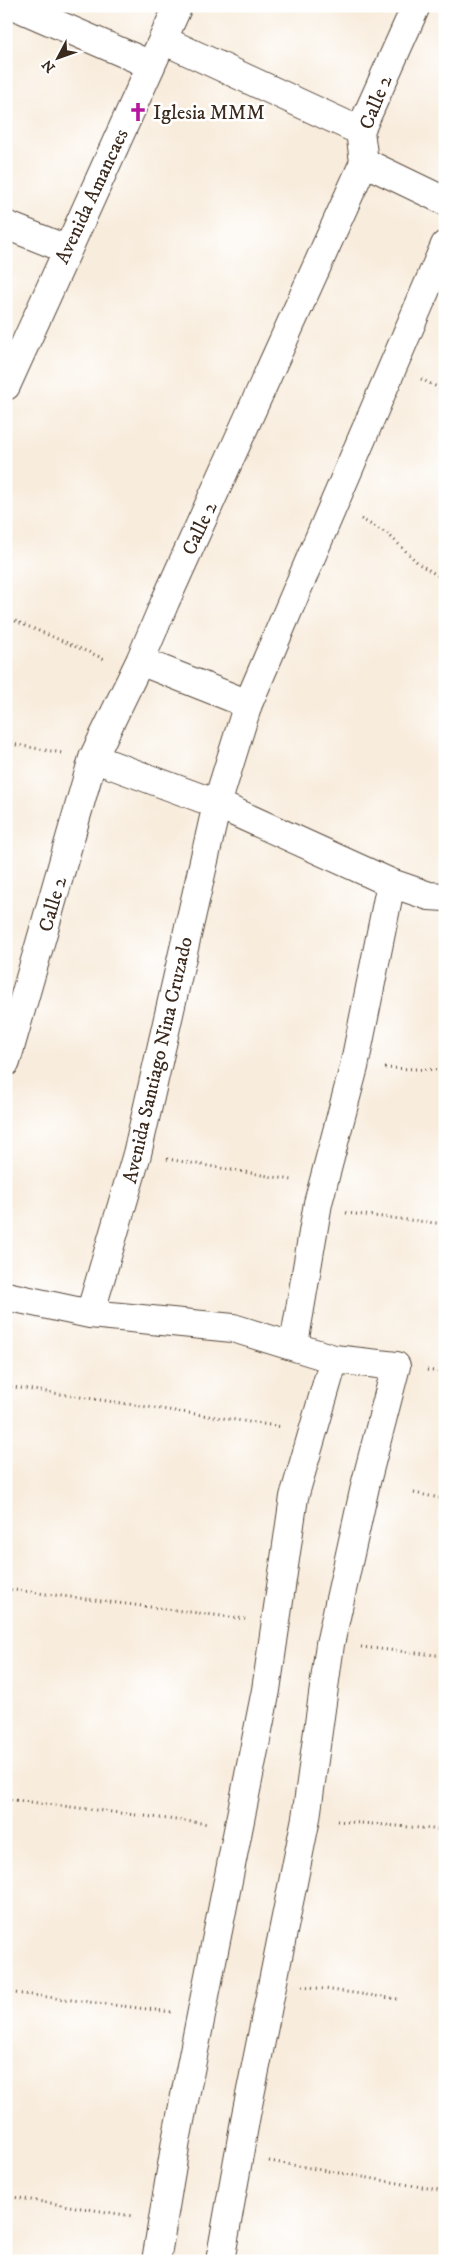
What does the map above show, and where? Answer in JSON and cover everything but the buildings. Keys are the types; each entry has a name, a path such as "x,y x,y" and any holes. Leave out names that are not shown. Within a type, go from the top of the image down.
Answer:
{"street":[{"path":"15,6 151,65"},
{"name":"Avenida Amancaes","path":"6,386 66,249 178,6"},
{"name":"Calle 2","path":"6,1062 93,758 138,667 165,602 364,162 360,131 416,6"},
{"path":"163,40 360,131"},
{"path":"364,162 445,201"},
{"path":"6,225 66,249"},
{"name":"Avenida Santiago Nina Cruzado","path":"90,1314 137,1154 216,804 248,704 445,245"},
{"path":"138,667 248,704"},
{"path":"93,758 216,804 391,883 429,896 445,898"},
{"path":"294,1344 318,1203 354,1067 391,883"},
{"path":"6,1296 90,1314 233,1328 294,1344 334,1359 396,1366 366,1482 330,1644 306,1818 220,2261"},
{"path":"156,2261 201,2015 266,1690 294,1497 334,1359"}],"path":[{"path":"334,504 388,534 419,564 445,580"},
{"path":"6,617 138,667"},
{"path":"6,743 93,758"},
{"path":"354,1067 445,1070"},
{"path":"6,1386 312,1432"},
{"path":"414,1493 445,1499"},
{"path":"6,1589 276,1623"},
{"path":"330,1644 445,1656"},
{"path":"6,1799 238,1828"},
{"path":"306,1818 445,1830"},
{"path":"274,1982 398,1999"},
{"path":"6,1992 201,2015"},
{"path":"239,2156 445,2191"},
{"path":"6,2196 163,2221"}],"place":[{"name":"Iglesia MMM","path":"138,112"}]}
